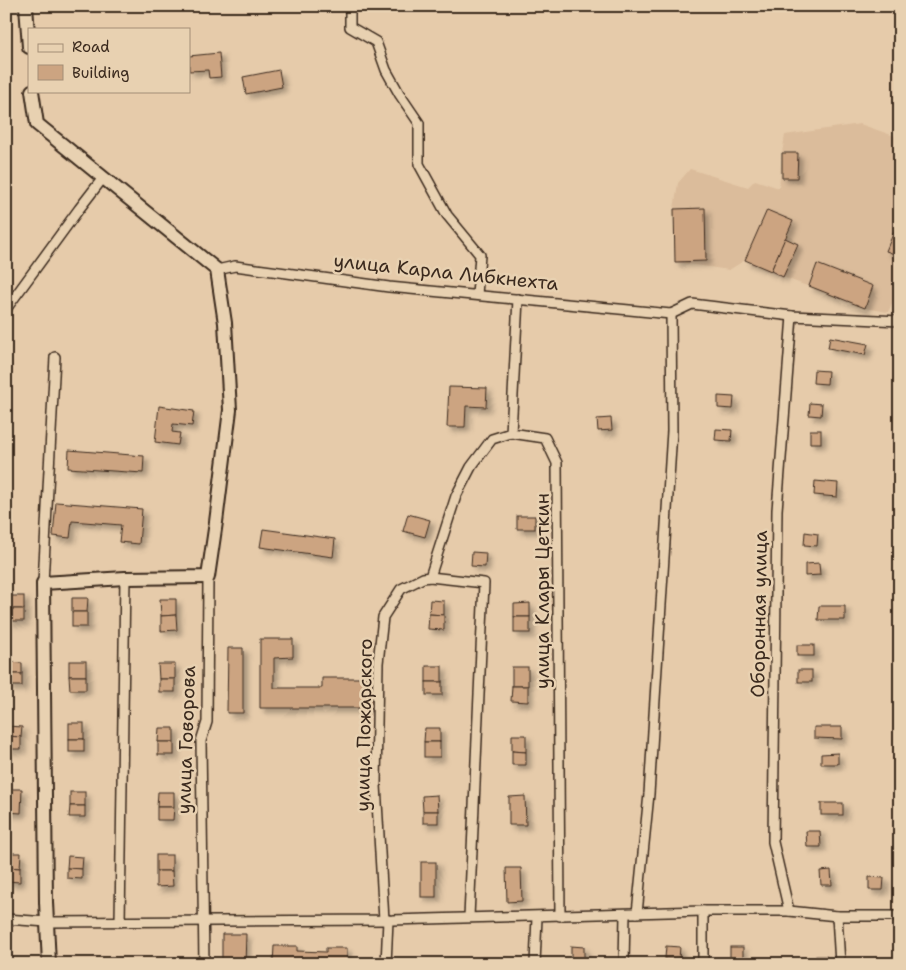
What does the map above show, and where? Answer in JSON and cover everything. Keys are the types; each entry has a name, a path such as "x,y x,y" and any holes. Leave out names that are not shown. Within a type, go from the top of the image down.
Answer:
{"street":[{"path":"26,6 28,33"},
{"path":"350,6 350,27 376,42 386,70 419,123 418,164 447,215 480,255 477,295"},
{"path":"32,92 37,124 217,270"},
{"path":"6,309 104,178"},
{"name":"улица Карла Либкнехта","path":"217,270 235,266 388,287 670,314 692,304 792,316 900,321"},
{"name":"улица Говорова","path":"204,964 201,741 207,722 208,577 230,410 225,323 217,270"},
{"path":"469,917 484,583 430,577 456,496 470,467 492,439 511,434 518,299"},
{"path":"637,913 649,794 672,431 670,314"},
{"name":"Оборонная улица","path":"789,911 773,842 777,510 792,316"},
{"path":"48,964 43,582 55,357"},
{"name":"улица Клары Цеткин","path":"511,434 545,438 557,463 560,916"},
{"path":"43,582 125,578 208,577"},
{"name":"улица Пожарского","path":"386,964 386,920 376,785 378,663 383,617 401,589 423,578 430,577"},
{"path":"120,922 125,578"},
{"path":"703,911 703,964"},
{"path":"6,919 47,922 386,920 703,911 789,911 837,916 900,916"},
{"path":"624,964 625,914"},
{"path":"837,916 840,964"},
{"path":"535,964 537,917"}],"shaded area":[{"path":"860,124 900,138 900,286 888,312 865,308 783,277 745,260 729,270 675,262 674,209 678,183 690,169 748,187 755,180 779,188 785,135"}],"building":[{"path":"219,53 221,77 209,78 208,70 190,71 190,56"},
{"path":"279,70 282,87 246,94 243,77"},
{"path":"782,153 798,153 797,178 782,178"},
{"path":"705,208 706,261 675,262 674,209"},
{"path":"767,210 793,221 771,271 745,260"},
{"path":"900,217 900,256 886,251"},
{"path":"785,238 798,244 783,277 771,271"},
{"path":"817,264 873,286 865,308 809,286"},
{"path":"830,337 868,344 865,355 828,348"},
{"path":"814,370 828,371 827,384 813,383"},
{"path":"449,387 487,388 486,407 466,406 465,427 447,427"},
{"path":"718,396 734,397 733,409 718,408"},
{"path":"810,403 822,404 821,416 809,415"},
{"path":"159,406 194,411 192,426 173,424 172,432 180,433 178,445 155,442"},
{"path":"611,418 612,430 598,431 597,419"},
{"path":"716,429 732,430 731,441 715,440"},
{"path":"810,430 821,430 821,443 810,443"},
{"path":"69,450 144,456 143,473 68,468"},
{"path":"815,481 838,483 837,497 814,495"},
{"path":"56,502 142,509 139,544 119,542 121,525 72,521 70,538 53,536"},
{"path":"408,514 430,520 425,537 403,531"},
{"path":"517,516 535,516 535,529 517,529"},
{"path":"263,529 335,539 333,557 260,547"},
{"path":"805,532 818,534 817,546 804,545"},
{"path":"472,552 486,553 485,567 471,566"},
{"path":"819,563 820,575 805,576 805,564"},
{"path":"9,596 24,596 24,609 9,609"},
{"path":"72,598 88,598 87,612 72,612"},
{"path":"160,599 176,599 176,615 161,616"},
{"path":"430,600 444,601 444,615 429,614"},
{"path":"530,603 530,617 514,617 514,604"},
{"path":"819,606 845,606 845,620 818,620"},
{"path":"9,609 24,609 24,621 9,621"},
{"path":"72,612 87,612 87,627 72,627"},
{"path":"429,614 444,615 444,630 428,629"},
{"path":"176,615 177,630 161,631 161,616"},
{"path":"514,617 530,617 530,633 514,633"},
{"path":"260,639 293,639 293,657 274,658 274,688 322,688 322,678 372,678 372,708 260,708"},
{"path":"797,645 814,645 814,656 797,656"},
{"path":"228,648 243,648 243,713 227,713"},
{"path":"69,661 86,661 86,676 69,676"},
{"path":"8,662 22,663 22,674 8,674"},
{"path":"158,664 175,664 175,679 159,679"},
{"path":"426,666 442,666 442,682 426,682"},
{"path":"512,667 528,667 528,686 512,686"},
{"path":"798,670 812,670 812,682 798,682"},
{"path":"8,674 22,674 22,686 8,686"},
{"path":"69,676 86,676 86,690 70,690"},
{"path":"159,679 175,679 175,692 159,692"},
{"path":"426,682 442,682 442,695 426,695"},
{"path":"512,686 528,686 528,702 511,701"},
{"path":"69,723 84,723 84,739 69,739"},
{"path":"7,726 22,727 21,737 7,736"},
{"path":"814,727 842,727 842,739 814,738"},
{"path":"159,728 174,728 174,742 158,742"},
{"path":"425,728 440,728 440,742 424,742"},
{"path":"512,735 526,735 526,752 512,751"},
{"path":"7,736 21,737 21,749 7,749"},
{"path":"69,739 84,739 84,752 69,752"},
{"path":"158,742 174,742 174,755 158,755"},
{"path":"424,742 440,742 440,757 424,757"},
{"path":"512,751 526,752 526,765 512,765"},
{"path":"838,753 838,764 821,764 821,754"},
{"path":"6,789 22,789 21,813 6,812"},
{"path":"70,792 85,792 85,806 70,806"},
{"path":"158,792 174,792 174,807 157,807"},
{"path":"437,795 438,811 423,811 422,796"},
{"path":"525,796 526,825 509,825 509,797"},
{"path":"821,803 843,803 843,815 821,815"},
{"path":"70,806 85,806 85,817 69,817"},
{"path":"157,807 174,807 173,820 157,820"},
{"path":"423,811 438,811 438,823 423,823"},
{"path":"806,831 820,831 821,847 807,847"},
{"path":"8,853 21,853 20,868 7,867"},
{"path":"156,855 172,855 172,871 156,871"},
{"path":"68,856 83,857 82,869 67,868"},
{"path":"421,862 436,862 436,897 421,897"},
{"path":"7,867 20,868 20,882 6,881"},
{"path":"67,868 82,869 82,879 67,878"},
{"path":"506,868 521,868 522,901 507,902"},
{"path":"831,870 832,885 821,885 820,871"},
{"path":"156,871 172,871 173,886 156,887"},
{"path":"869,877 884,878 883,890 869,890"},
{"path":"222,934 246,934 245,964 222,964"},
{"path":"274,946 297,946 297,951 326,952 326,948 347,948 347,964 273,964"},
{"path":"571,946 584,947 584,959 571,958"},
{"path":"666,946 680,947 679,959 665,958"},
{"path":"730,947 743,947 743,960 730,960"},
{"path":"816,956 826,956 826,964 816,964"},
{"path":"571,958 584,959 583,964 570,964"},
{"path":"665,958 679,959 679,964 665,964"}]}
